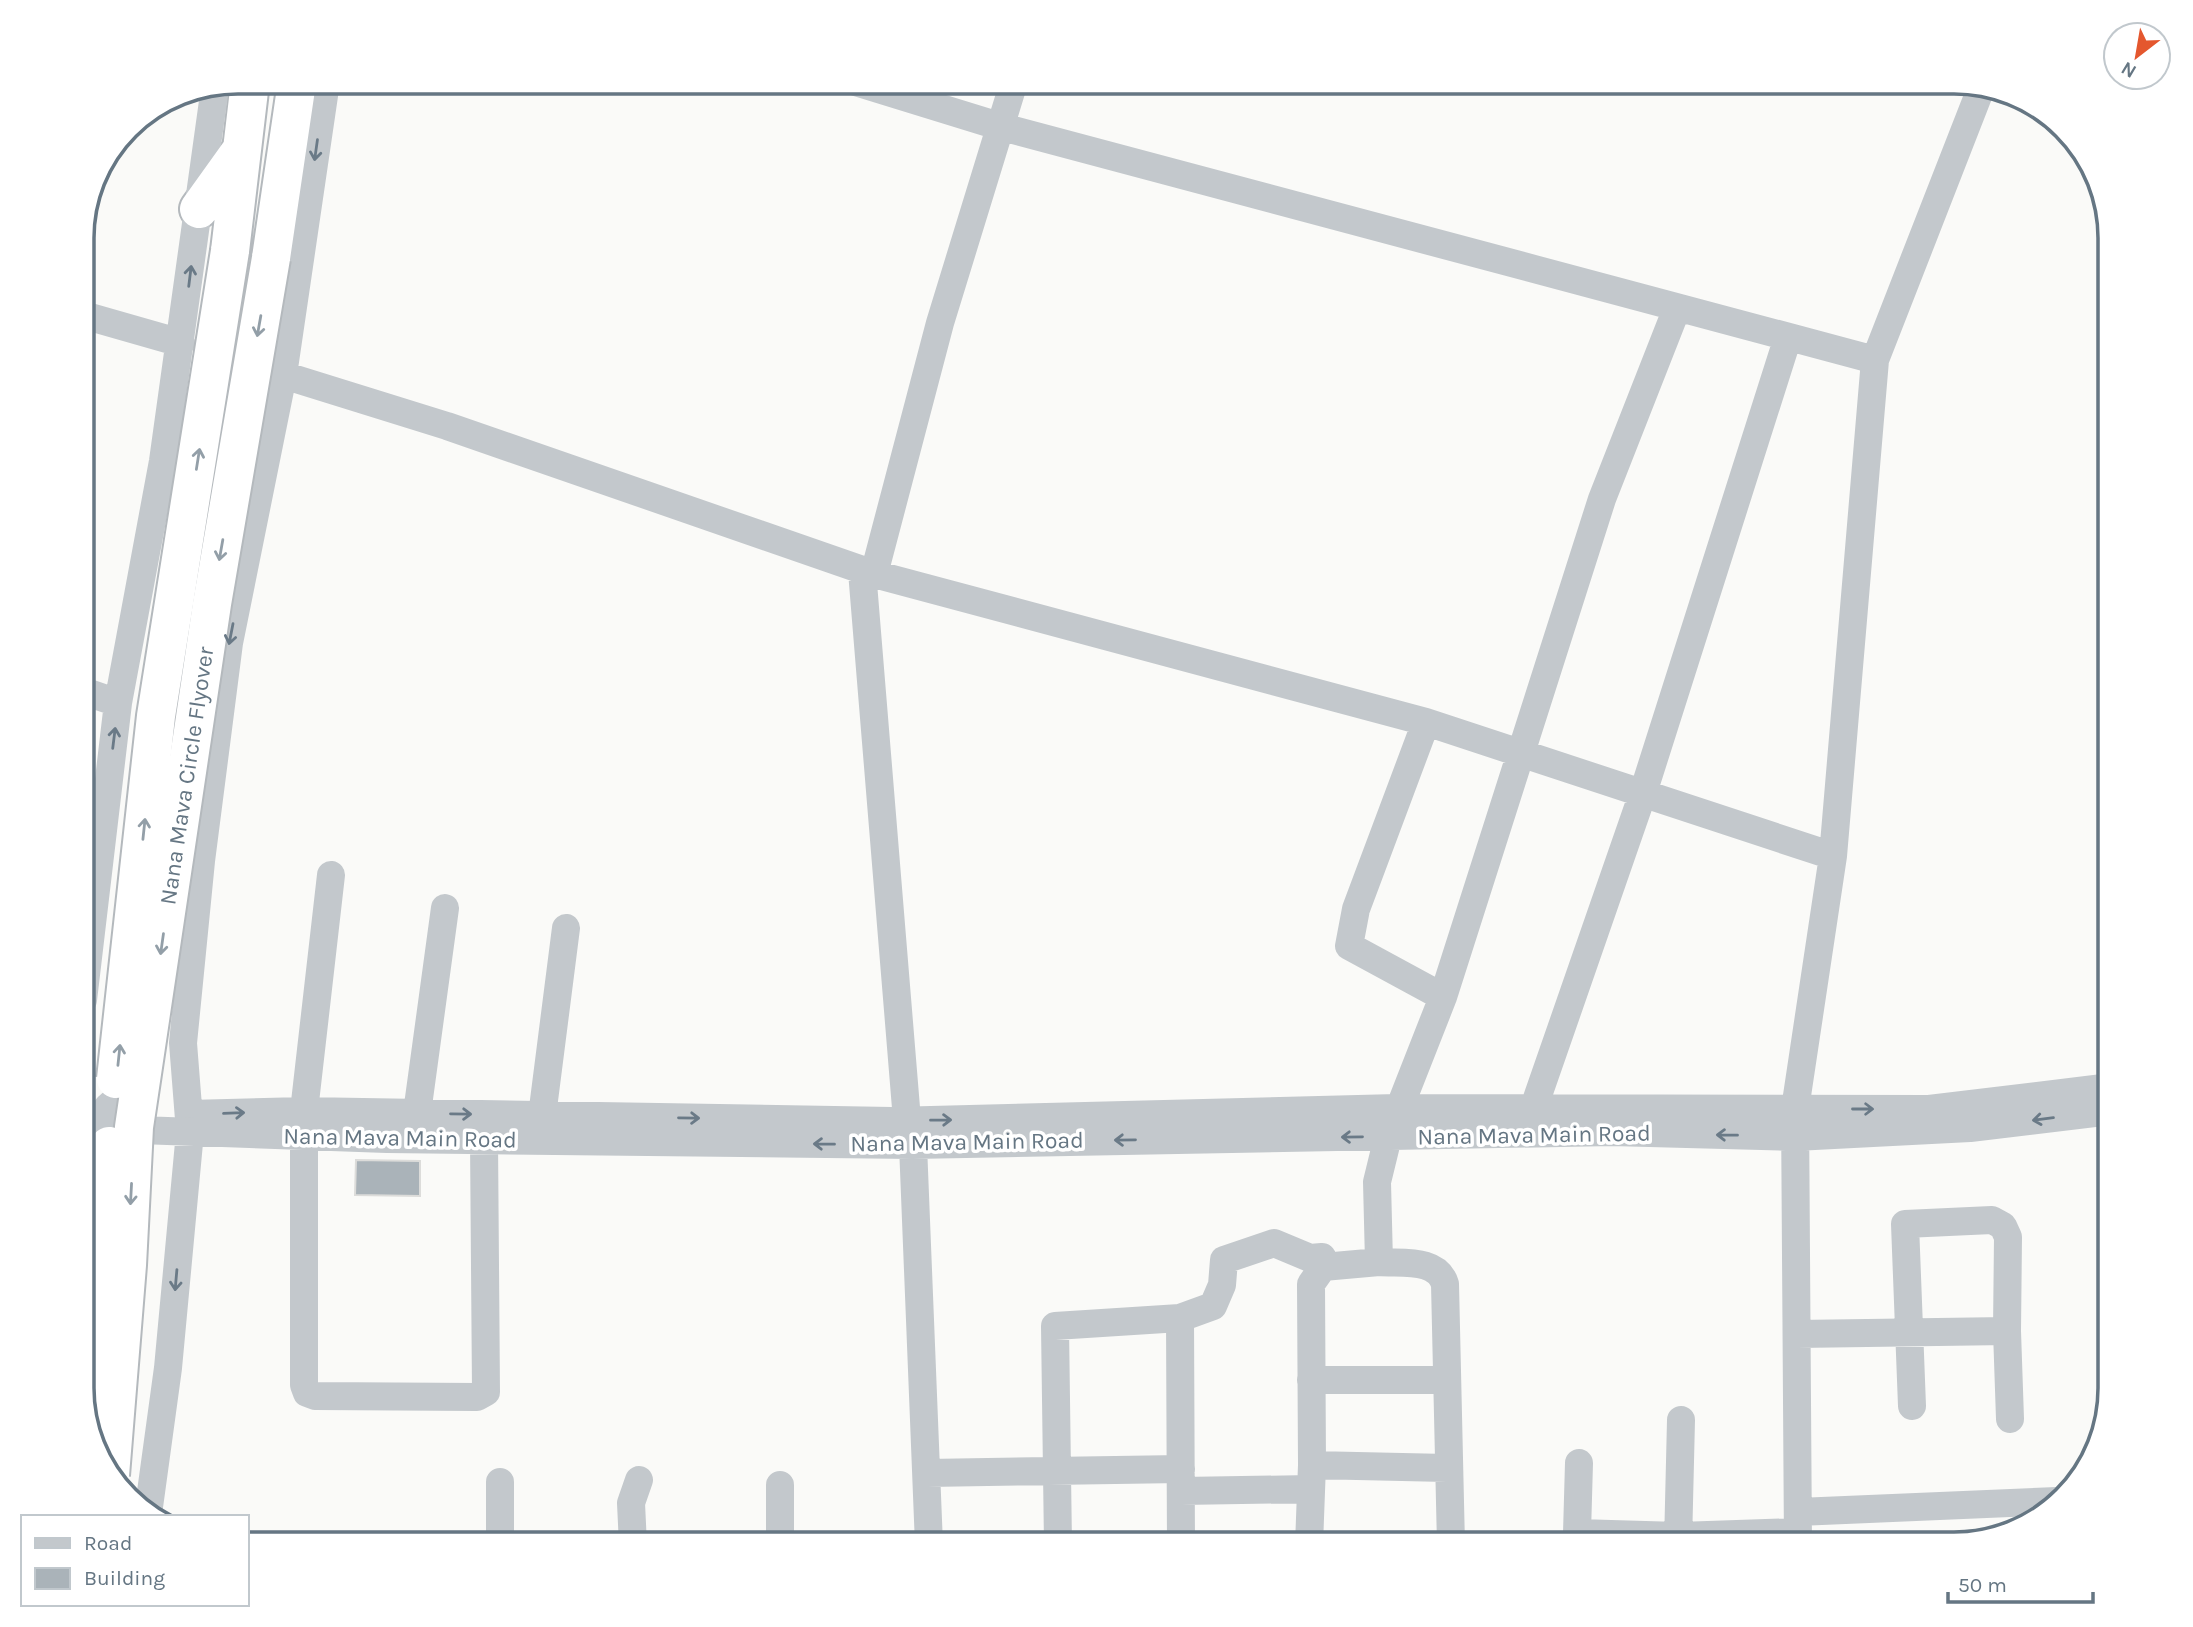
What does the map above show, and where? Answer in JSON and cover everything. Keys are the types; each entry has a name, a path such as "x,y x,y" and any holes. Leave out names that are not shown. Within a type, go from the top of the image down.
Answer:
{"highway":[{"name":"Nana Mava Circle Flyover","path":"95,1280 156,716 230,251 249,94"},
{"name":"Nana Mava Circle Flyover","path":"112,1456 127,1265 134,1127 212,604 271,258 295,94"},
{"path":"199,209 244,147"}],"street":[{"path":"150,1502 167,1368 190,1123 183,1066 184,1042 201,860 229,643 283,375 324,94"},
{"path":"895,94 1002,127 1875,360"},
{"path":"928,1532 910,1133 868,573 940,323 1011,94"},
{"path":"95,898 118,703 181,343 214,97"},
{"path":"1798,1530 1795,1109 1833,856 1875,360 1978,97"},
{"path":"1379,1262 1377,1182 1397,1108 1443,998 1602,499 1676,308"},
{"path":"95,318 181,343"},
{"path":"1534,1107 1643,793 1788,337"},
{"path":"283,375 447,426 868,573 1426,722 1833,856"},
{"path":"95,695 118,703"},
{"path":"1426,722 1388,831 1356,909 1349,946 1443,998"},
{"path":"331,875 304,1124 304,1385 307,1393 315,1396 477,1397 486,1392 484,1140"},
{"path":"417,1113 445,908"},
{"path":"542,1116 566,928"},
{"name":"Nana Mava Main Road","path":"304,1124 417,1113 910,1133 1397,1108 1961,1107 2098,1089"},
{"name":"Nana Mava Main Road","path":"95,1120 116,1102 128,1102 140,1123 304,1124 484,1140 910,1133 1388,1137 1612,1132 1795,1137 1914,1133 2098,1112"},
{"path":"1912,1406 1905,1224 1992,1220 2003,1226 2008,1237 2010,1419"},
{"path":"1058,1532 1055,1326 1180,1318 1213,1306 1223,1285 1224,1260 1274,1243 1310,1258 1322,1257"},
{"path":"1309,1532 1311,1284 1323,1267 1379,1262 1434,1266 1442,1274 1445,1284 1450,1532"},
{"path":"1180,1318 1181,1532"},
{"path":"1797,1335 2007,1331"},
{"path":"1311,1380 1445,1380"},
{"path":"1679,1532 1681,1420"},
{"path":"1577,1532 1579,1463"},
{"path":"926,1473 1057,1471 1181,1480 1311,1477 1447,1468"},
{"path":"632,1532 631,1503 639,1480"},
{"path":"500,1482 500,1532"},
{"path":"780,1485 780,1532"},
{"path":"1774,1532 2042,1503"}],"building":[{"path":"356,1160 420,1161 420,1196 355,1195"}]}
